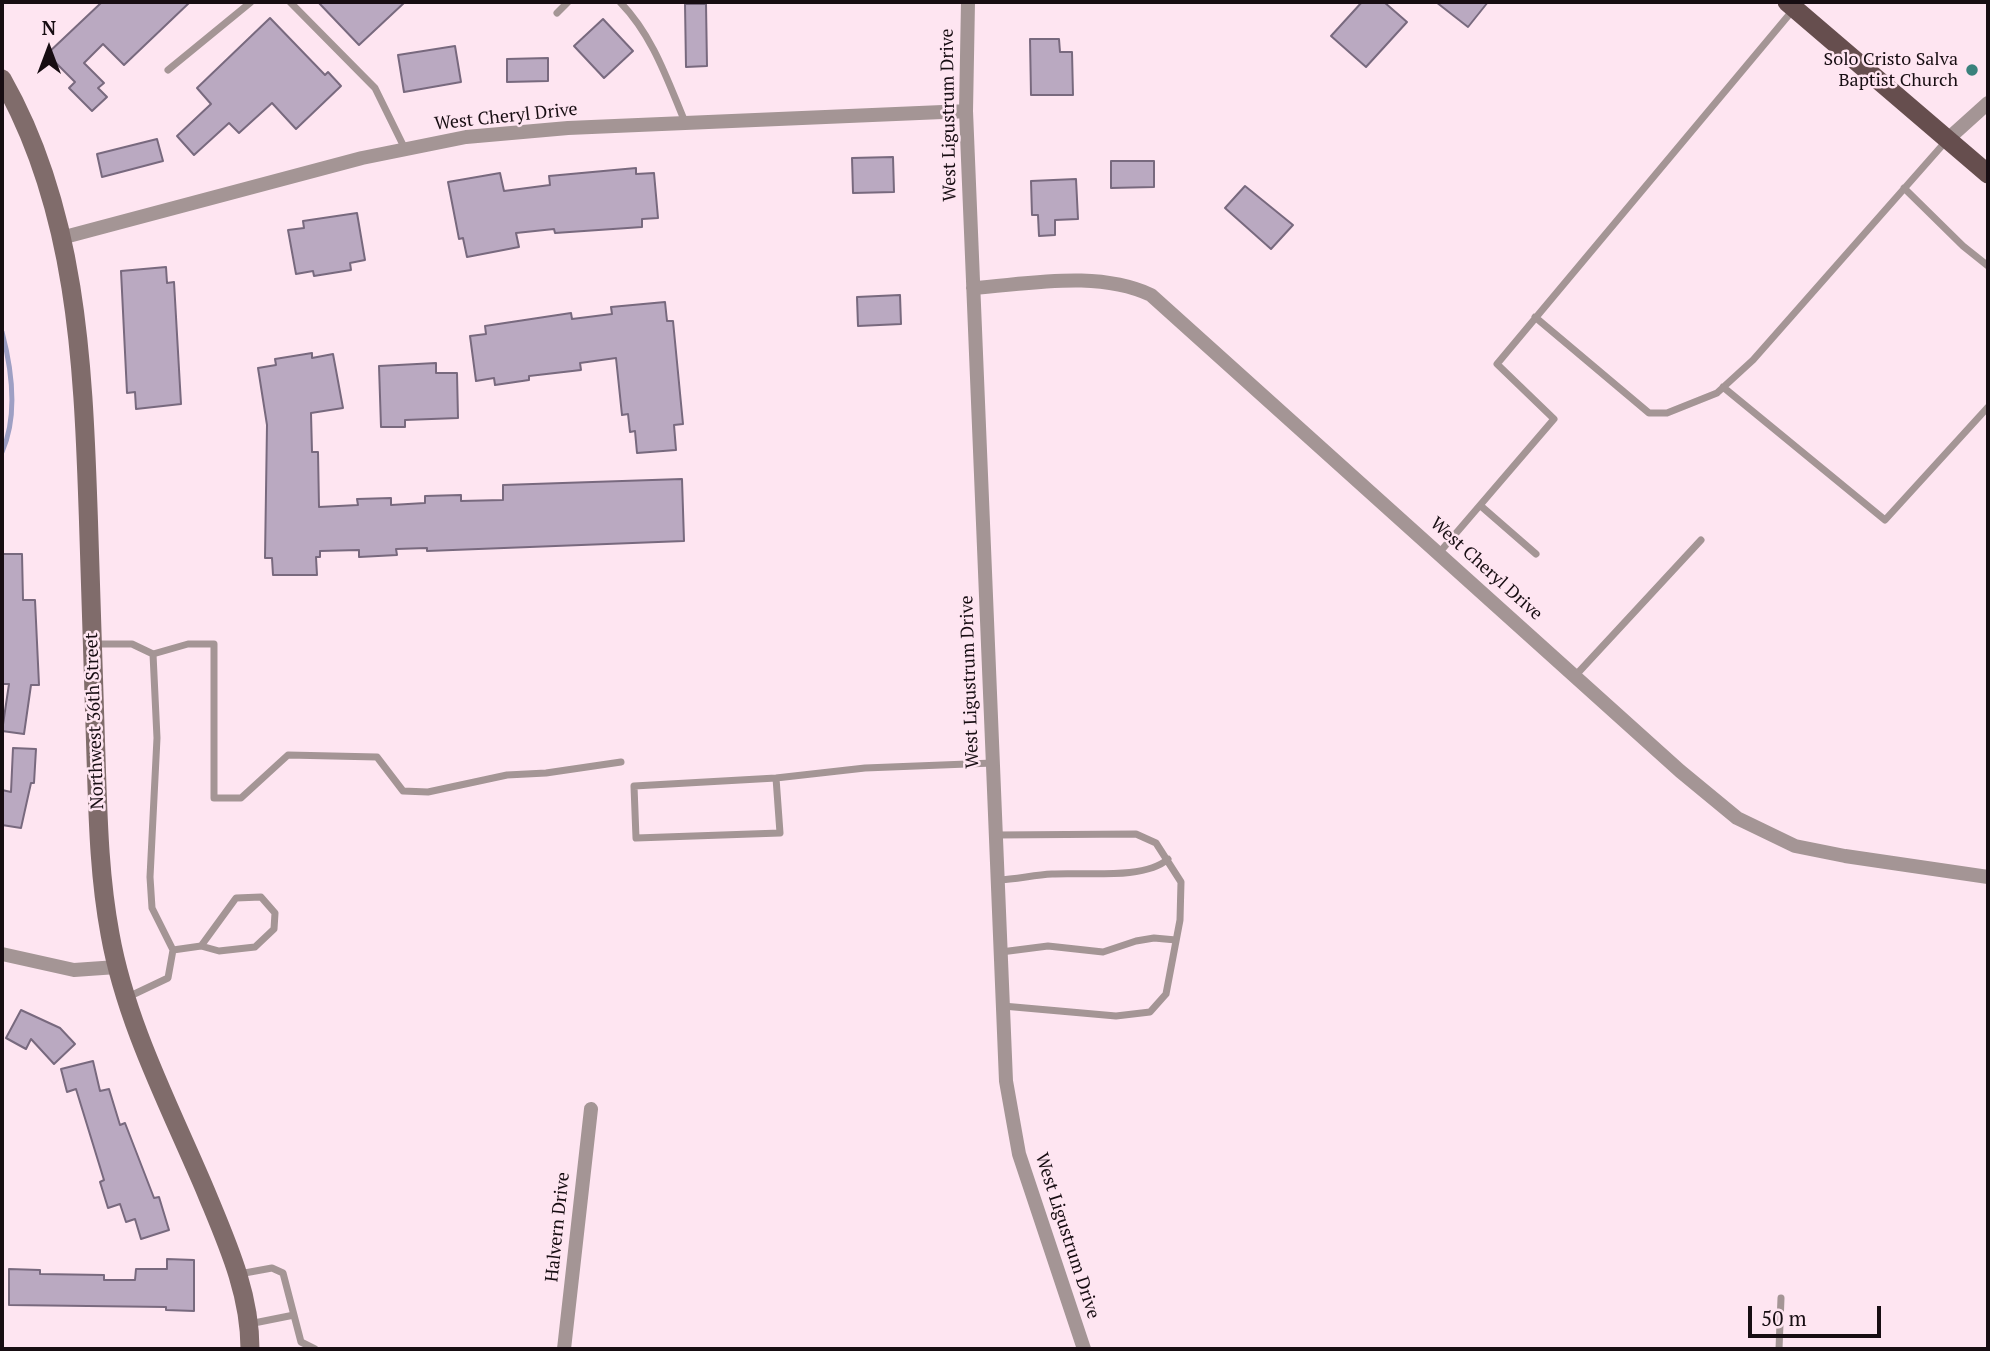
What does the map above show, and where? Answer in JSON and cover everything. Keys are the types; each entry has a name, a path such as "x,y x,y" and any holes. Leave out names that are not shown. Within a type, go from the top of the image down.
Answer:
{"main road":[{"path":"1794,4 1988,174"},
{"name":"Northwest 36th Street","path":"2,79 32,147 61,238 81,350 99,847 110,935 126,998 238,1275 249,1324 250,1349"}],"street":[{"name":"West Ligustrum Drive","path":"968,2 966,111 1006,1081 1018,1154 1084,1349"},
{"path":"1948,139 1988,103"},
{"name":"West Cheryl Drive","path":"61,238 405,149 466,137 568,128 966,111"},
{"name":"West Cheryl Drive","path":"973,288 1096,280 1134,287 1151,295 1711,798 1737,818 1795,846 1988,877"},
{"path":"2,954 74,970 117,967"},
{"name":"Halvern Drive","path":"564,1349 591,1109"}],"lane":[{"path":"168,70 251,2"},
{"path":"290,2 375,88 405,149"},
{"path":"556,13 568,2"},
{"path":"620,2 635,17 661,60 685,123"},
{"path":"1440,553 1482,507 1554,419 1497,364 1794,4"},
{"path":"1535,317 1648,413 1667,413 1717,393 1754,360 1948,139"},
{"path":"1904,188 1963,246 1988,266"},
{"path":"1723,387 1885,520 1988,407"},
{"path":"1482,507 1536,554"},
{"path":"1575,676 1701,540"},
{"path":"92,644 132,644 153,654 188,644 214,644 214,798 241,798 288,755 377,757 403,791 428,792 508,775 621,762"},
{"path":"126,998 168,978 173,950 152,908 150,877 157,737 153,654"},
{"path":"776,778 780,833 636,838 634,786 776,778 864,768 993,763"},
{"path":"996,835 1136,834 1156,843 1181,882 1176,940 1166,994 1150,1012 1116,1016 1003,1006"},
{"path":"998,880 1029,879 1048,874 1139,871 1161,866 1168,859"},
{"path":"173,950 201,946 219,951 255,947 274,929 275,914 261,897 236,898 201,946"},
{"path":"1001,953 1048,946 1102,952 1154,938 1176,940"},
{"path":"238,1275 272,1268 283,1273 301,1342 315,1349"},
{"path":"1779,1349 1781,1298"},
{"path":"249,1324 294,1315"}],"building":[{"path":"102,2 190,2 124,65 103,44 84,63 104,83 98,88 107,97 92,111 69,88 75,82 47,54"},
{"path":"318,2 405,2 359,45"},
{"path":"1362,2 1384,2 1407,22 1366,67 1331,36"},
{"path":"1436,2 1488,2 1468,27"},
{"path":"685,4 706,4 707,66 686,67"},
{"path":"270,18 325,75 328,72 341,86 296,129 272,103 239,133 229,123 194,155 177,136 211,104 197,88"},
{"path":"603,19 633,51 604,78 574,46"},
{"path":"1030,39 1059,39 1060,52 1072,52 1073,95 1031,95"},
{"path":"455,46 461,82 404,92 398,55"},
{"path":"548,58 548,81 507,82 507,59"},
{"path":"157,139 163,161 102,177 97,154"},
{"path":"893,157 894,192 853,193 852,158"},
{"path":"1111,161 1154,161 1154,187 1111,188"},
{"path":"636,168 636,174 654,173 658,218 642,219 642,227 555,233 554,229 516,233 519,247 467,257 463,238 459,239 448,182 500,173 504,191 550,185 549,176"},
{"path":"1076,179 1078,219 1055,220 1055,235 1039,236 1038,215 1032,215 1031,181"},
{"path":"1245,186 1293,225 1271,249 1225,208"},
{"path":"357,213 365,260 350,263 351,270 314,276 313,271 296,274 288,230 304,228 303,221"},
{"path":"166,267 167,283 174,282 181,404 136,409 135,392 127,393 121,271"},
{"path":"900,295 901,324 858,326 857,297"},
{"path":"665,302 667,321 673,321 683,424 674,425 676,450 637,453 635,431 630,432 628,414 622,415 616,358 580,363 581,370 529,376 529,380 495,385 494,378 476,381 470,336 486,334 485,326 571,313 572,319 612,314 611,307"},
{"path":"312,353 312,358 333,354 343,408 311,413 312,452 318,452 319,507 358,505 357,499 391,498 391,505 425,503 425,496 461,495 461,501 503,500 503,485 682,479 684,541 427,551 427,548 396,549 397,555 359,557 359,550 320,551 320,557 316,557 317,575 273,575 272,558 265,558 267,425 258,368 276,365 275,359"},
{"path":"436,363 436,373 457,373 458,418 405,420 405,427 381,427 379,366"},
{"path":"2,554 22,554 23,600 35,600 39,685 31,685 24,734 2,731 9,684 2,684"},
{"path":"13,748 36,749 34,783 31,783 21,828 2,825 2,790 11,792"},
{"path":"21,1010 60,1028 75,1044 54,1064 31,1039 26,1049 6,1038"},
{"path":"93,1061 100,1091 109,1089 120,1125 125,1123 154,1198 159,1197 169,1230 141,1239 135,1219 126,1222 120,1204 108,1208 100,1182 104,1180 76,1089 67,1092 61,1069"},
{"path":"167,1259 194,1260 194,1311 166,1310 166,1307 9,1305 9,1269 40,1270 40,1274 104,1275 104,1280 135,1280 136,1269 167,1269"}],"waterway":[{"path":"2,332 12,393 10,423 2,452"}],"place":[{"name":"Solo Cristo Salva Baptist Church","path":"1972,70"}]}
